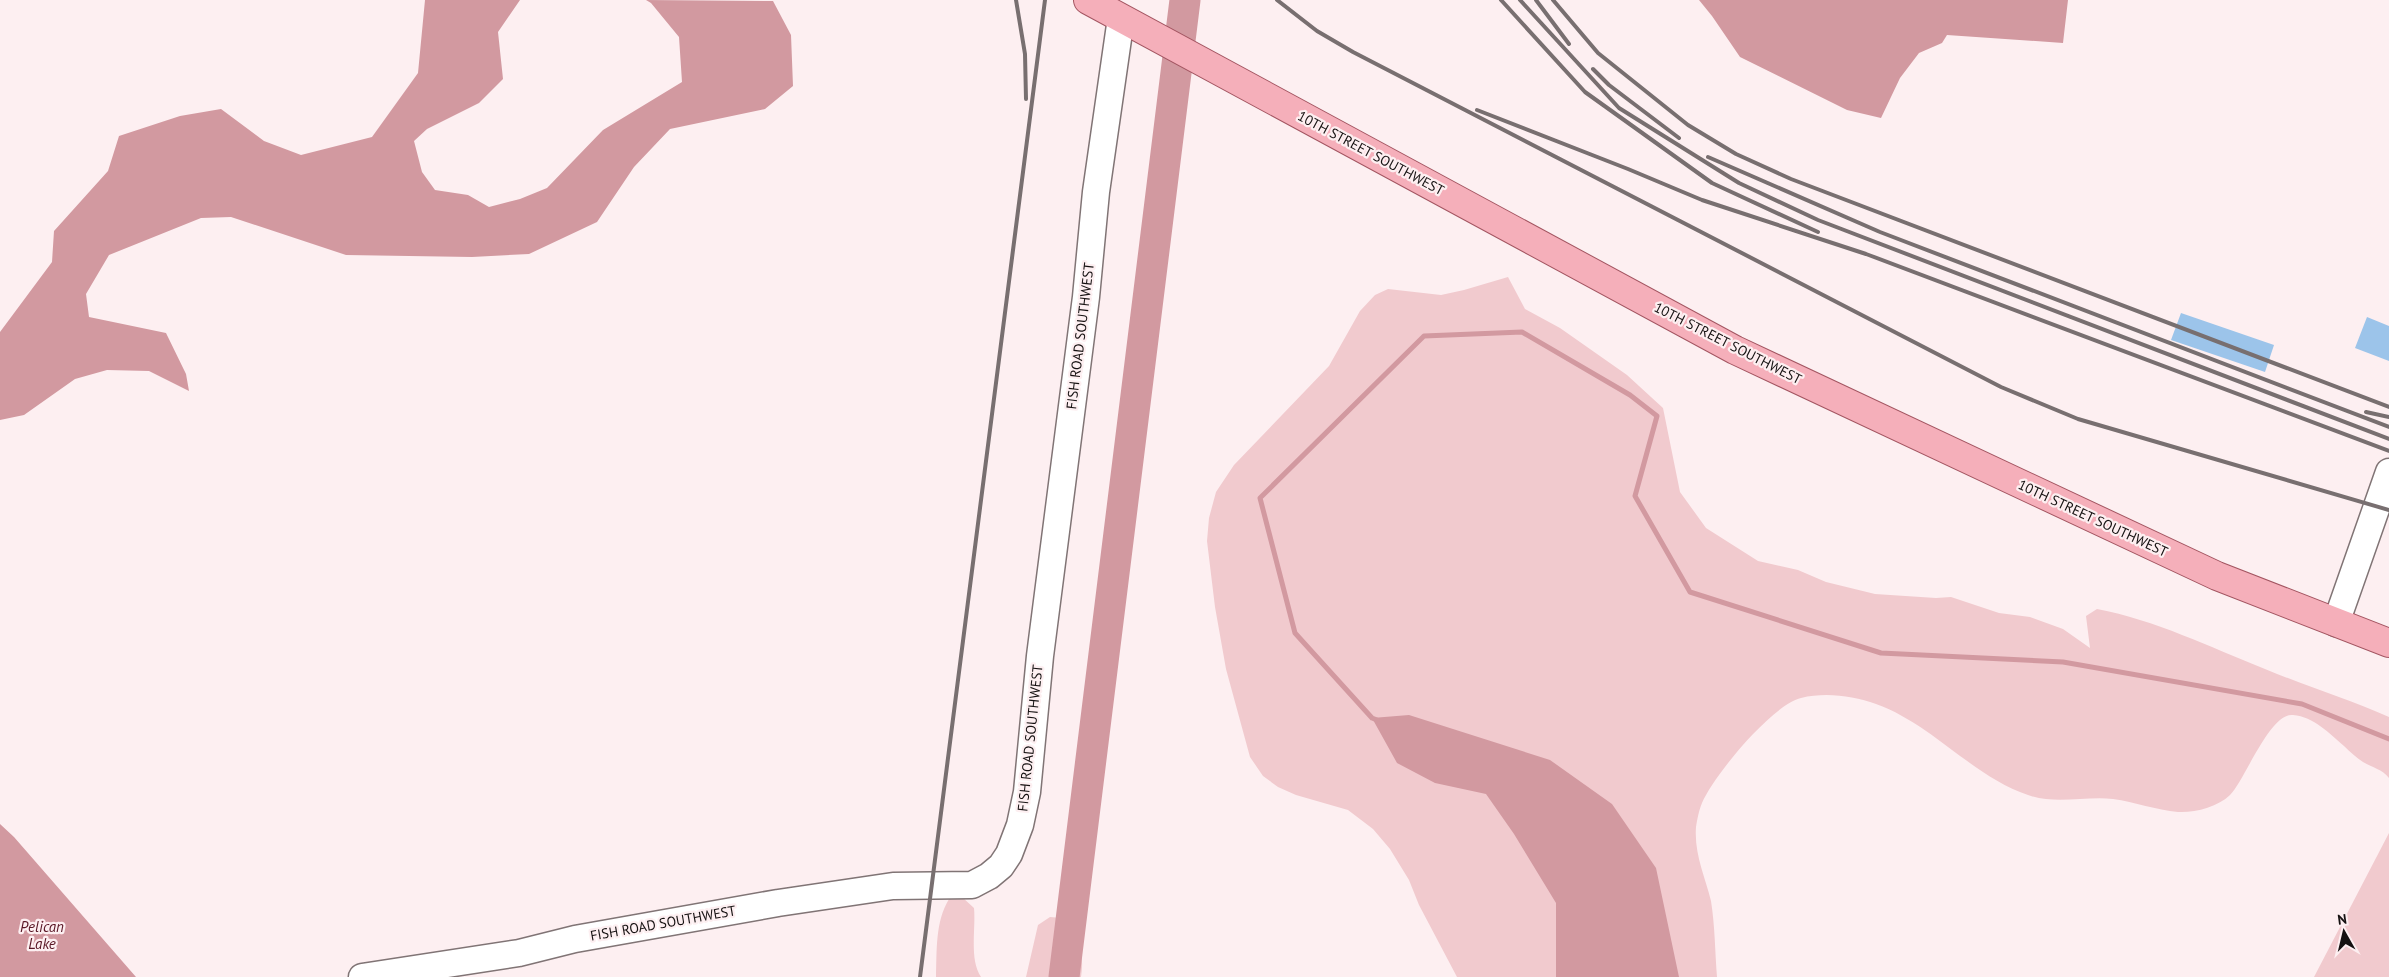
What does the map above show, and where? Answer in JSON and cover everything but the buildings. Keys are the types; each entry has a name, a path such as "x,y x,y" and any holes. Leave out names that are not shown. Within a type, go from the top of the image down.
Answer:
{"main road":[{"name":"10TH STREET SOUTHWEST","path":"1088,0 1735,350 2217,576 2389,643"}],"street":[{"name":"FISH ROAD SOUTHWEST","path":"362,977 519,953 574,939 893,886 972,885 989,876 1001,866 1009,854 1020,825 1027,792 1040,656 1086,297 1096,192 1121,18"},
{"path":"2336,623 2389,472"}],"shaded area":[{"path":"1508,277 1525,309 1560,328 1627,375 1663,408 1680,492 1706,528 1758,561 1798,570 1826,582 1875,594 1936,598 1951,597 1999,613 2030,617 2063,629 2090,648 2086,616 2097,609 2161,627 2389,717 2389,778 2358,759 2321,726 2301,716 2293,715 2284,717 2267,735 2230,795 2219,803 2206,808 2178,812 2113,799 2059,800 2038,798 1988,776 1916,724 1876,704 1839,696 1810,696 1789,703 1760,727 1718,776 1700,809 1696,837 1700,865 1711,901 1717,977 1457,977 1419,905 1409,880 1390,849 1373,829 1348,810 1296,795 1278,787 1263,776 1250,757 1226,669 1215,607 1207,541 1209,518 1216,492 1234,465 1329,366 1360,311 1375,295 1388,289 1441,295"},
{"path":"2389,833 2389,977 2314,977"},
{"path":"962,897 974,908 974,953 977,970 981,977 936,977 941,917 949,899"},
{"path":"1050,917 1062,918 1076,938 1082,959 1081,977 1026,977 1038,925"}],"water":[{"path":"425,0 520,0 498,32 503,79 479,103 427,129 414,141 422,172 435,190 468,195 489,207 520,199 547,188 603,130 682,82 679,37 651,3 646,0 773,1 791,35 793,86 765,109 670,129 634,167 597,222 529,254 472,257 346,255 231,217 201,218 109,255 86,294 89,317 166,333 186,374 189,391 149,371 107,370 75,379 24,415 0,420 0,332 52,262 54,231 108,171 119,136 180,116 221,109 264,141 301,155 372,137 418,73"},
{"path":"1699,0 2068,0 2063,43 1947,35 1942,43 1919,53 1900,78 1881,118 1847,110 1740,57"},
{"path":"1409,715 1550,760 1612,804 1656,868 1679,977 1556,977 1556,903 1514,834 1486,794 1435,783 1397,763 1372,718"},
{"name":"Pelican Lake","path":"0,824 14,837 136,977 0,977"}],"waterway":[{"path":"1064,977 1185,0"},
{"path":"1377,720 1372,718 1295,633 1260,498 1424,336 1522,332 1630,395 1657,416 1635,496 1690,592 1881,653 2063,662 2302,704 2389,739"}],"railway":[{"path":"1016,0 1025,54 1026,99"},
{"path":"920,977 1045,0"},
{"path":"1277,0 1317,31 1353,52 2001,387 2078,419 2389,510"},
{"path":"1501,0 1585,92 1712,183 1818,232"},
{"path":"1520,0 1619,108 1739,183 1818,220 2389,439"},
{"path":"1536,0 1569,44"},
{"path":"1553,0 1598,53 1688,125 1736,154 1791,179 2389,407"},
{"path":"1593,69 1609,85 1679,138"},
{"path":"1477,110 1702,200 1866,254 2389,451"},
{"path":"1708,157 1880,232 2389,427"},
{"path":"2366,412 2389,417"}]}
